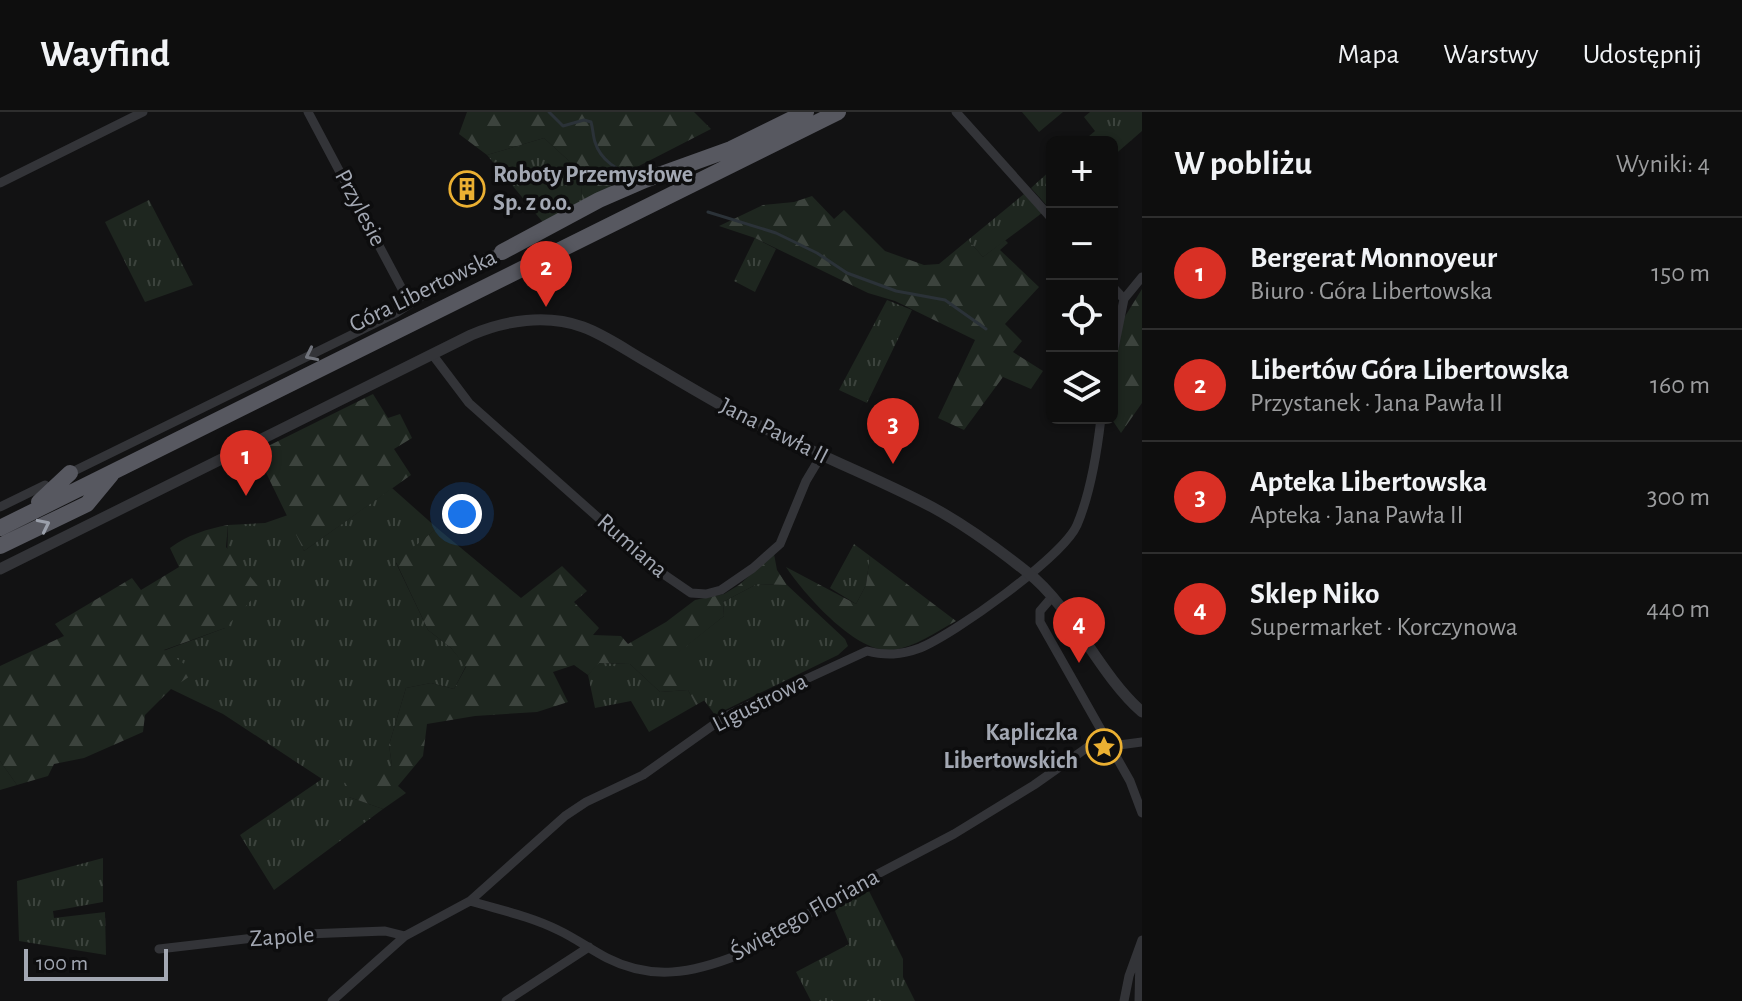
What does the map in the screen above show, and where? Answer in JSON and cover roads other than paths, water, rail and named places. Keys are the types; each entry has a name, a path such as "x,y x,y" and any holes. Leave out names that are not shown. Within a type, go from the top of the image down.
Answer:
{"highway":[{"path":"502,252 599,200 731,149 806,112"},
{"name":"Góra Libertowska","path":"0,528 838,112"},
{"name":"Góra Libertowska","path":"0,546 87,504 116,470"},
{"path":"26,515 70,473"}],"street":[{"path":"0,183 143,112"},
{"name":"Przylesie","path":"308,112 410,304"},
{"path":"956,112 1046,212"},
{"name":"Góra Libertowska","path":"70,473 410,304 476,261 502,252"},
{"path":"1113,352 1124,299 1142,277"},
{"path":"1118,292 1124,299"},
{"name":"Jana Pawła II","path":"432,354 478,332 505,324 544,321 580,326 609,339 750,421 934,508 1030,574 1052,597 1117,686 1142,712"},
{"path":"0,569 432,354"},
{"name":"Rumiana","path":"432,354 469,403 658,571 691,593 706,594 721,590 780,544 806,481 821,456"},
{"name":"Ligustrowa","path":"470,901 565,816 586,802 643,775 726,716 867,651 888,656 919,648 965,624 1053,556 1076,527 1096,461 1100,424"},
{"path":"0,507 45,485"},
{"path":"1052,597 1040,611 1040,622 1130,781 1142,813"},
{"path":"1105,735 1119,745 1142,742"},
{"name":"Świętego Floriana","path":"470,901 516,913 557,929 626,966 663,974 702,967 738,955 872,877 954,834 1034,785 1105,735"},
{"path":"332,1001 405,936 470,901"},
{"name":"Zapole","path":"159,949 280,935 385,931 405,936"},
{"path":"1139,1001 1142,940"},
{"path":"506,1001 589,947"},
{"path":"1124,1001 1129,976 1140,952"}],"waterway":[{"path":"549,112 563,126 584,120 591,122 595,142 606,160 636,178"},
{"path":"708,212 776,233 817,253 847,273 896,291 945,300 986,329"}],"place":[{"name":"Roboty Przemysłowe Sp. z o.o.","path":"467,189"},
{"name":"Libertów Góra Libertowska","path":"546,307"},
{"name":"Apteka Libertowska","path":"893,464"},
{"name":"Bergerat Monnoyeur","path":"246,496"},
{"name":"Sklep Niko","path":"1079,663"},
{"name":"Kapliczka Libertowskich","path":"1104,747"}]}
